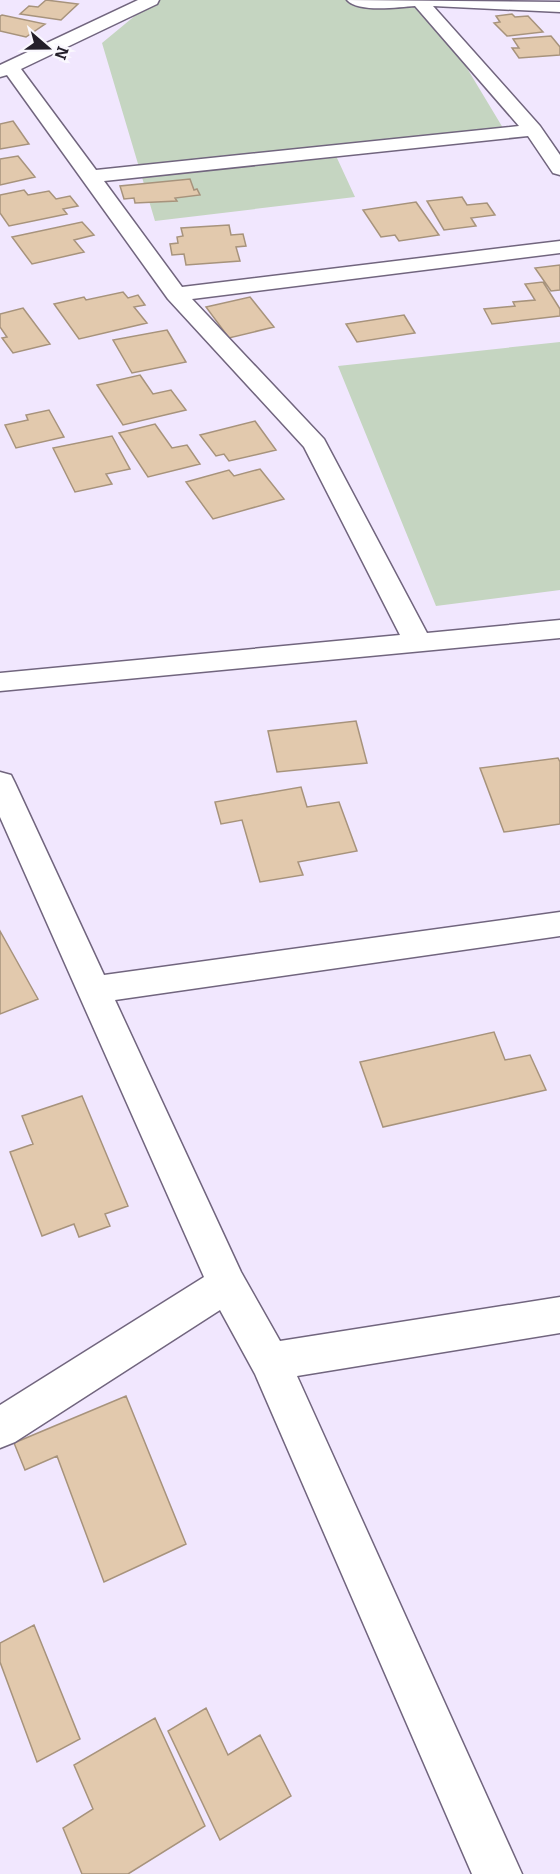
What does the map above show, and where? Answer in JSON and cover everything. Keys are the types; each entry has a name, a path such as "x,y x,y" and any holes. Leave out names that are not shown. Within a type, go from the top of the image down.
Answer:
{"street":[{"path":"151,0 5,70 90,177 176,294 315,444 418,642"},
{"path":"354,0 384,4 419,0 560,7"},
{"path":"419,0 533,130 560,169"},
{"path":"90,177 533,130"},
{"path":"176,294 560,247"},
{"path":"0,682 560,629"},
{"path":"0,784 227,1284 270,1362 497,1874"},
{"path":"92,990 560,924"},
{"path":"0,1428 227,1284"},
{"path":"270,1362 560,1316"}],"green space":[{"path":"154,0 426,0 503,128 331,145 355,197 155,221 102,43"},
{"path":"560,342 560,590 436,606 338,366"}],"building":[{"path":"46,0 78,4 61,20 20,14 29,6 38,7"},
{"path":"512,14 515,17 528,16 543,32 507,36 494,23 500,22 496,16"},
{"path":"0,16 45,24 26,37 0,31"},
{"path":"551,36 560,47 560,55 519,58 512,48 519,48 513,39"},
{"path":"13,121 29,144 0,149 0,124"},
{"path":"18,156 35,177 0,185 0,159"},
{"path":"190,179 194,190 197,189 200,195 175,198 177,201 135,203 134,198 124,199 120,186"},
{"path":"24,190 28,195 49,191 56,199 70,196 78,206 63,209 67,214 9,226 0,213 0,195"},
{"path":"462,197 467,205 487,203 495,215 471,218 476,226 444,230 427,201"},
{"path":"416,202 439,235 399,241 395,235 381,237 363,210"},
{"path":"82,222 94,235 74,240 84,252 32,264 12,237"},
{"path":"229,225 231,235 243,234 246,246 236,247 240,261 186,265 184,254 172,255 170,244 178,243 177,237 183,236 181,228"},
{"path":"560,265 560,290 551,291 535,268"},
{"path":"543,282 560,309 560,316 492,324 484,309 515,306 513,302 535,300 525,284"},
{"path":"123,292 128,298 138,295 145,305 134,307 147,323 79,339 54,304 84,297 86,300"},
{"path":"250,297 274,327 229,338 206,307"},
{"path":"23,308 50,344 13,353 2,338 7,337 0,327 0,314"},
{"path":"404,315 415,333 357,342 346,324"},
{"path":"167,330 186,362 132,373 113,340"},
{"path":"140,375 153,394 171,390 186,410 123,425 97,385"},
{"path":"49,410 64,437 16,448 5,425 28,420 26,415"},
{"path":"255,421 276,450 229,461 224,454 216,456 200,435"},
{"path":"155,424 172,448 187,445 200,464 148,477 119,433"},
{"path":"112,436 130,469 106,474 112,484 75,492 53,448"},
{"path":"260,469 284,499 213,519 186,482 229,470 234,476"},
{"path":"356,721 367,763 277,772 268,731"},
{"path":"558,758 560,762 560,824 504,832 480,768"},
{"path":"301,787 307,807 339,802 357,851 298,862 303,875 260,882 242,820 221,824 215,802"},
{"path":"0,931 38,999 0,1014"},
{"path":"494,1032 505,1060 530,1055 546,1090 383,1127 360,1062"},
{"path":"82,1096 128,1206 105,1214 110,1226 79,1237 74,1224 42,1236 10,1152 33,1144 22,1116"},
{"path":"126,1396 186,1544 104,1582 57,1456 25,1470 14,1443"},
{"path":"34,1625 80,1739 37,1762 0,1662 0,1643"},
{"path":"206,1708 228,1755 260,1735 291,1796 220,1840 168,1731"},
{"path":"155,1718 205,1826 128,1874 82,1874 63,1828 93,1809 74,1765"}]}
